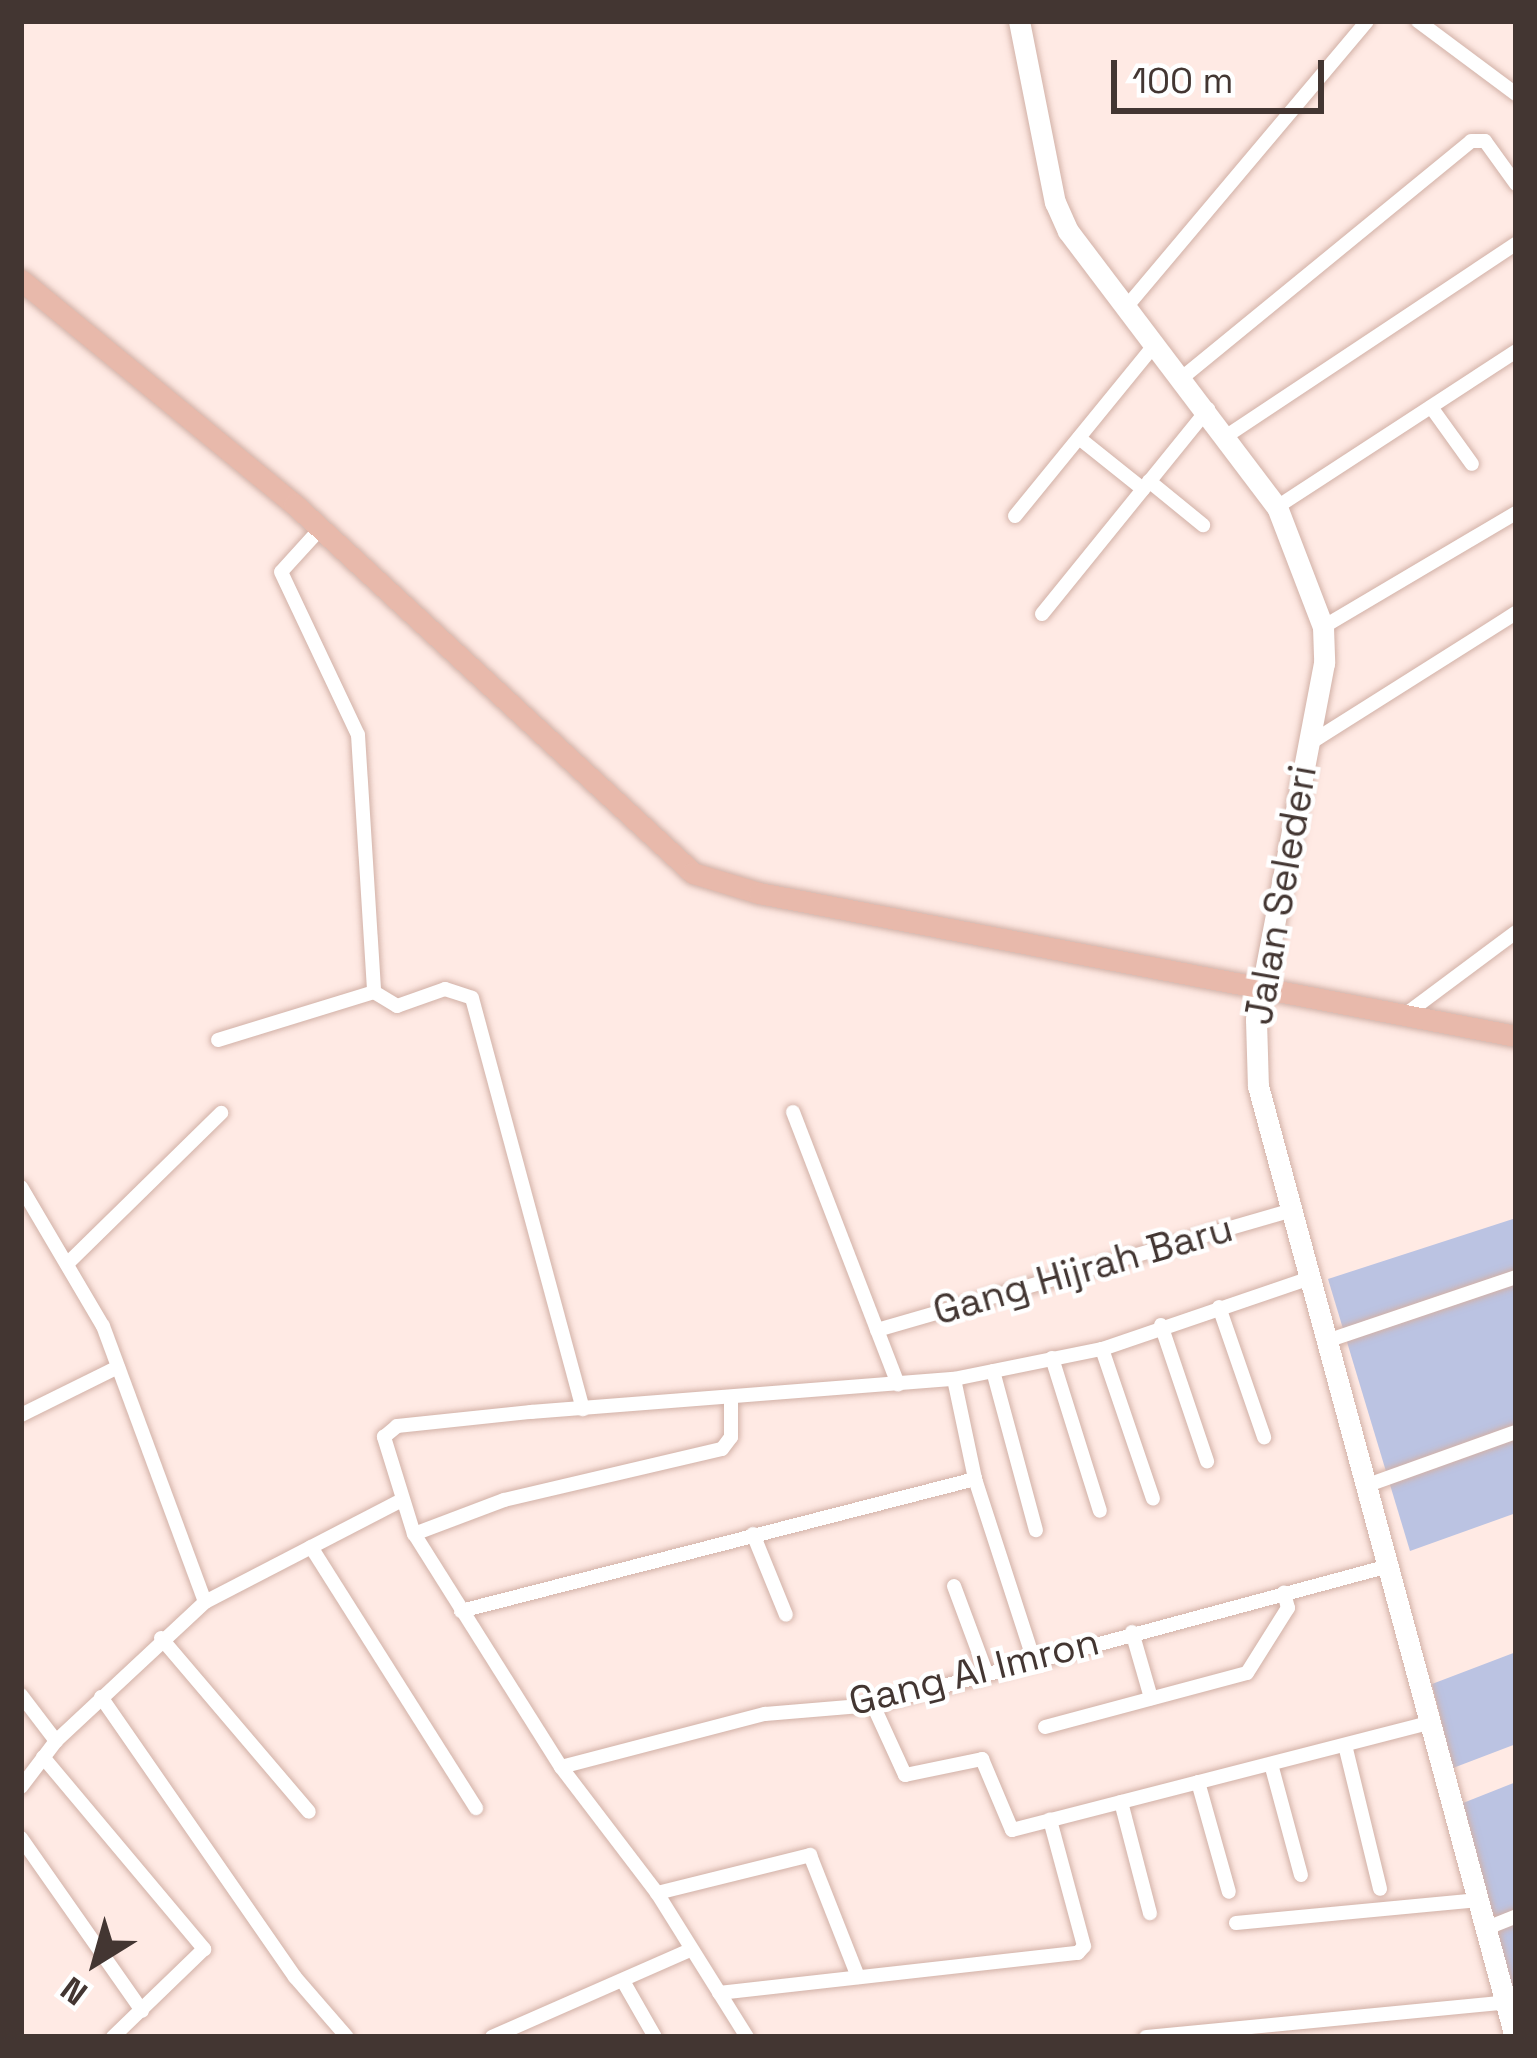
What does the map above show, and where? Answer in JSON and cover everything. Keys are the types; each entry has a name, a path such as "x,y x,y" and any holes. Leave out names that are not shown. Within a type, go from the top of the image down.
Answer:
{"main road":[{"path":"21,280 321,528 693,873 758,893 1516,1036"}],"street":[{"name":"Jalan Selederi","path":"1019,21 1055,202 1277,506 1323,627 1254,1054 1307,1279 1515,2030"},
{"path":"1128,305 1366,21"},
{"path":"1418,21 1516,94"},
{"path":"1183,377 1471,141 1485,141 1516,184"},
{"path":"1228,435 1516,244"},
{"path":"1016,516 1156,343"},
{"path":"1277,506 1516,351"},
{"path":"1431,407 1472,464"},
{"path":"1042,614 1208,409"},
{"path":"1079,438 1203,525"},
{"path":"1323,627 1516,513"},
{"path":"321,528 281,572 358,735 374,992"},
{"path":"1307,745 1516,613"},
{"path":"1402,1017 1516,932"},
{"path":"218,1040 374,992 397,1006 445,989 472,998 583,1409"},
{"path":"793,1112 898,1384"},
{"path":"67,1264 221,1114"},
{"path":"21,1187 67,1264 118,1367 205,1602"},
{"name":"Gang Hijrah Baru","path":"877,1330 1290,1211"},
{"path":"1327,1342 1516,1277"},
{"path":"747,2037 657,1893 561,1767 461,1611 398,1502 381,1445 397,1426 583,1409 731,1402 954,1379 1102,1349 1161,1325 1307,1279"},
{"path":"1219,1307 1264,1437"},
{"path":"1161,1325 1207,1461"},
{"path":"1102,1349 1153,1498"},
{"path":"1052,1358 1100,1511"},
{"path":"21,1415 118,1367"},
{"path":"993,1371 1036,1530"},
{"path":"954,1379 975,1479 1033,1658"},
{"path":"414,1534 504,1501 722,1449 730,1442 731,1402"},
{"path":"1365,1486 1516,1432"},
{"path":"461,1611 975,1479"},
{"path":"21,1787 56,1741 161,1638 205,1602 398,1502"},
{"path":"753,1534 786,1615"},
{"path":"311,1547 476,1808"},
{"name":"Gang Al Imron","path":"561,1767 765,1714 873,1705 1033,1658 1385,1567"},
{"path":"954,1586 986,1672"},
{"path":"1045,1726 1246,1673 1288,1608 1284,1593"},
{"path":"1132,1633 1151,1698"},
{"path":"161,1638 309,1812"},
{"path":"21,1695 56,1741"},
{"path":"101,1697 295,1977 347,2037"},
{"path":"873,1705 905,1774 982,1759 1005,1828 1429,1724"},
{"path":"1345,1745 1380,1888"},
{"path":"43,1757 204,1949 113,2037"},
{"path":"1271,1764 1301,1875"},
{"path":"1198,1782 1229,1892"},
{"path":"1120,1802 1150,1912"},
{"path":"718,1993 1083,1950 1050,1820"},
{"path":"21,1838 142,2011"},
{"path":"657,1893 810,1855 858,1977"},
{"path":"1236,1923 1479,1900"},
{"path":"1487,1928 1516,1916"},
{"path":"492,2037 690,1950"},
{"path":"623,1981 655,2037"},
{"path":"1146,2037 1508,2002"}],"shaded area":[{"path":"1516,1218 1516,1513 1410,1551 1328,1279"},
{"path":"1516,1652 1516,1744 1453,1768 1432,1684"},
{"path":"1516,1782 1516,2002 1463,1803"}]}
